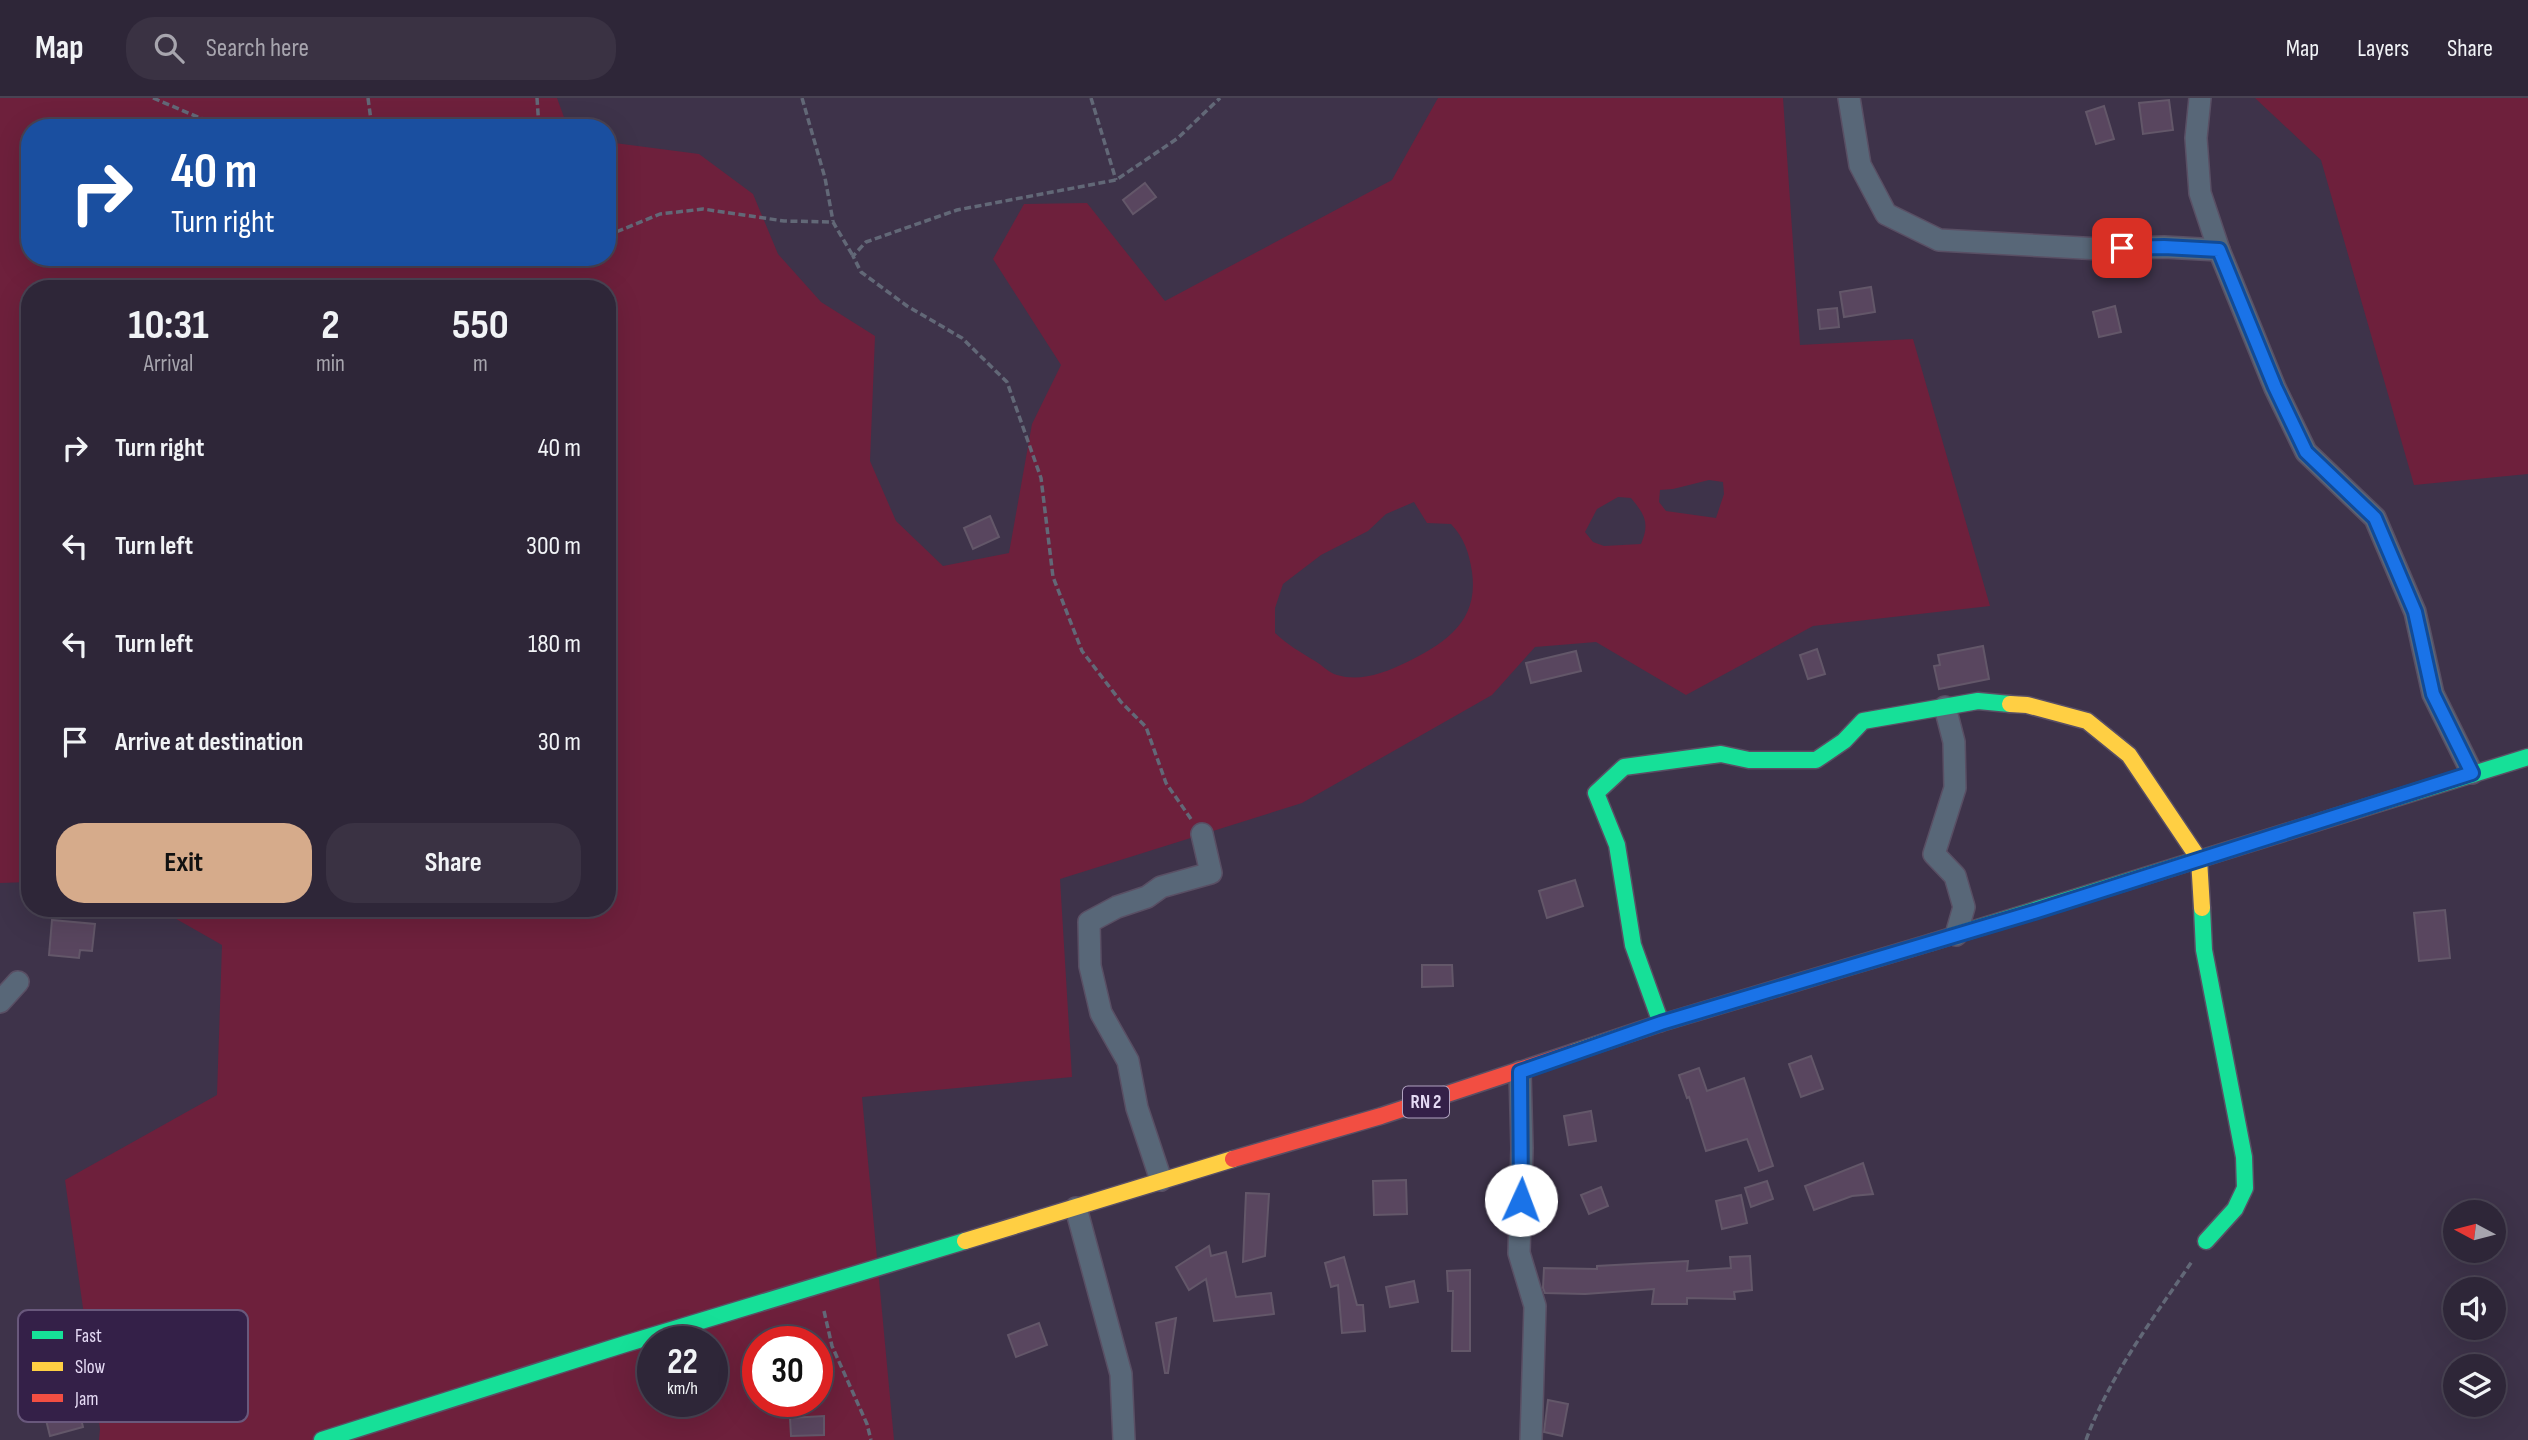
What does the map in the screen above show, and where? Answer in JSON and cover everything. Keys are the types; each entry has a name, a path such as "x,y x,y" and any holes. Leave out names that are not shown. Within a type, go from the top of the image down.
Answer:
{"main road":[{"path":"1661,1023 1633,945 1617,845 1596,793 1624,767 1721,754 1749,760 1816,760 1844,741 1863,721 1978,701 2027,705 2087,721 2129,755 2199,859 2204,950 2232,1086 2244,1157 2245,1188 2235,1209 2206,1241"},
{"name":"RN 2","path":"321,1440 1161,1180 1381,1116 1661,1023 2528,757"}],"street":[{"path":"1849,98 1860,165 1886,214 1939,240 2101,250 2164,247 2219,250"},
{"path":"2200,98 2196,138 2200,193 2219,250 2275,387 2306,452 2375,518 2415,612 2433,694 2472,773"},
{"path":"1945,706 1954,742 1955,788 1934,854 1955,876 1964,907 1956,934"},
{"path":"1161,1180 1137,1108 1128,1061 1101,1013 1090,966 1089,922 1117,907 1147,897 1161,887 1211,873 1202,834"},
{"path":"0,1002 18,982"},
{"path":"1520,1072 1522,1148 1519,1253 1535,1306 1531,1440"},
{"path":"1076,1208 1121,1374 1124,1440"}],"path":[{"path":"153,98 204,119"},
{"path":"368,98 371,119"},
{"path":"537,98 538,119"},
{"path":"802,98 825,178 833,222 861,272 906,306 962,338 1007,382 1041,478 1053,577 1082,651 1121,702 1146,727 1166,783 1202,834"},
{"path":"1091,98 1116,180"},
{"path":"853,256 866,242 957,210 1116,180 1178,138 1220,98"},
{"path":"616,232 660,214 703,209 784,221 833,222"},
{"path":"2086,1440 2097,1410 2141,1337 2206,1241"},
{"path":"818,1285 832,1346 867,1424 871,1440"}],"shaded area":[{"path":"0,98 557,98 565,119 21,119 21,266 616,266 616,143 699,154 753,194 778,254 821,302 875,336 870,461 896,521 943,566 1009,553 1032,424 1061,365 993,259 1024,204 1087,203 1165,301 1392,180 1438,98 1783,98 1800,345 1913,339 1990,606 1813,626 1686,695 1596,642 1535,647 1492,695 1302,803 1060,879 1072,1077 862,1097 894,1440 99,1440 99,1422 248,1422 248,1310 83,1310 65,1180 217,1095 222,945 173,917 616,917 616,280 21,280 21,882 0,883","holes":["1709,480 1723,482 1724,494 1716,518 1666,511 1659,502 1660,490","1618,497 1631,498 1645,520 1641,544 1604,546 1593,542 1585,532 1597,509","1414,502 1427,523 1451,524 1456,529 1463,540 1472,572 1470,604 1456,629 1446,639 1397,667 1372,675 1346,677 1331,673 1275,633 1275,608 1283,584 1321,555 1368,531 1386,514"]},
{"path":"2255,98 2528,98 2528,474 2414,485 2321,160"}],"building":[{"path":"2169,100 2173,130 2143,134 2139,103"},
{"path":"2104,106 2114,139 2096,144 2086,112"},
{"path":"1145,183 1156,197 1133,214 1123,200"},
{"path":"1871,287 1875,312 1844,317 1840,292"},
{"path":"2115,306 2121,332 2099,337 2093,312"},
{"path":"1837,308 1839,327 1820,329 1818,310"},
{"path":"990,516 999,537 973,549 964,528"},
{"path":"1983,646 1989,679 1939,689 1934,666 1940,665 1938,655"},
{"path":"1817,649 1825,674 1808,679 1800,655"},
{"path":"1576,651 1581,671 1531,683 1526,663"},
{"path":"1575,880 1583,906 1547,918 1539,891"},
{"path":"2445,910 2450,958 2419,961 2414,913"},
{"path":"52,920 95,924 92,951 80,950 79,958 49,955"},
{"path":"1422,965 1452,965 1453,986 1422,987"},
{"path":"1811,1056 1823,1089 1801,1097 1789,1064"},
{"path":"1699,1068 1707,1091 1744,1078 1773,1166 1759,1171 1747,1139 1706,1151 1679,1075"},
{"path":"1591,1111 1596,1141 1569,1145 1564,1116"},
{"path":"1863,1163 1873,1194 1852,1196 1814,1210 1805,1186"},
{"path":"1406,1180 1407,1214 1374,1215 1373,1181"},
{"path":"1767,1181 1773,1199 1751,1207 1745,1188"},
{"path":"1601,1187 1608,1206 1589,1214 1581,1195"},
{"path":"1246,1193 1269,1194 1265,1256 1243,1262"},
{"path":"1741,1195 1747,1223 1722,1229 1716,1201"},
{"path":"1209,1246 1211,1256 1226,1252 1236,1297 1271,1293 1274,1314 1214,1321 1206,1279 1189,1290 1176,1267"},
{"path":"1750,1256 1752,1290 1734,1292 1735,1299 1687,1298 1687,1304 1652,1304 1654,1289 1585,1294 1545,1293 1543,1288 1544,1268 1597,1269 1597,1266 1688,1261 1687,1271 1731,1268 1730,1257"},
{"path":"1344,1257 1357,1305 1363,1305 1365,1331 1342,1333 1338,1285 1331,1287 1325,1263"},
{"path":"1470,1270 1470,1351 1452,1351 1453,1291 1448,1291 1447,1271"},
{"path":"1414,1281 1418,1302 1390,1307 1386,1287"},
{"path":"1176,1318 1168,1373 1165,1373 1156,1323"},
{"path":"1039,1323 1047,1345 1016,1357 1008,1335"},
{"path":"1548,1400 1568,1404 1562,1436 1544,1432"},
{"path":"824,1417 824,1435 791,1436 790,1418"},
{"path":"46,1422 82,1422 83,1427 50,1436"}],"traffic: fast":[{"path":"1661,1023 1633,945 1617,845 1596,793 1624,767 1721,754 1749,760 1816,760 1844,741 1863,721 1978,701 2010,704"},
{"path":"1932,942 2528,757"},
{"path":"2202,908 2204,950 2244,1157 2245,1188 2235,1209 2206,1241"},
{"path":"322,1440 625,1344 965,1241"}],"traffic: slow":[{"path":"2010,704 2027,705 2087,721 2129,755 2199,859 2202,908"},
{"path":"1574,1052 1661,1023 1932,942"},
{"path":"965,1241 1233,1159"}],"traffic: jam":[{"path":"1233,1159 1381,1116 1574,1052"}],"route":[{"path":"1521,1200 1520,1072 1661,1023 2034,912 2472,773 2433,694 2415,612 2375,518 2306,452 2275,387 2219,250 2122,248"}]}
